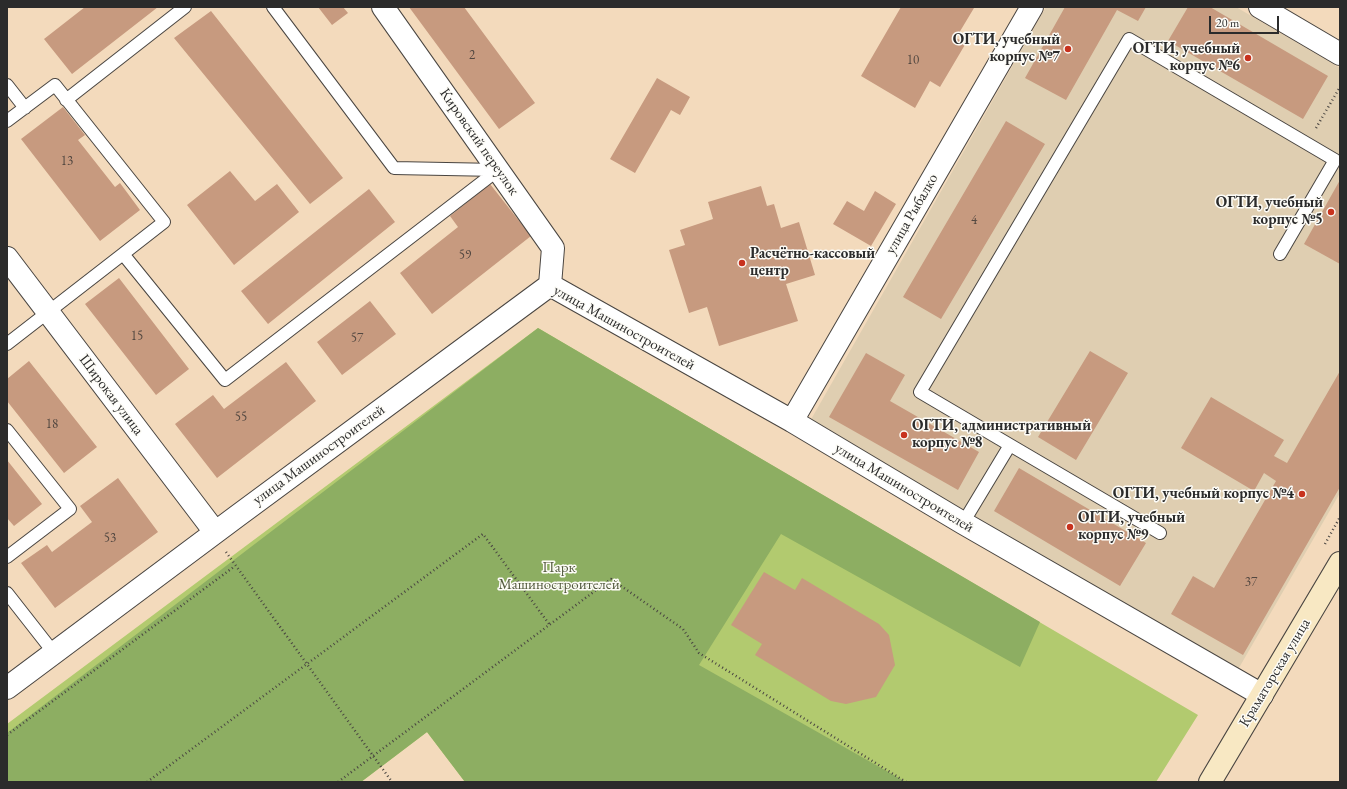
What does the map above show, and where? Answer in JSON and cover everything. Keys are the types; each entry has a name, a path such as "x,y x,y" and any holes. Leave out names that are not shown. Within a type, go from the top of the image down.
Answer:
{"main road":[{"name":"Краматорская улица","path":"1210,782 1340,563"}],"street":[{"name":"Кировский переулок","path":"383,7 553,248 550,285"},
{"name":"улица Рыбалко","path":"792,421 1032,7"},
{"path":"1260,7 1340,54"},
{"name":"Широкая улица","path":"7,258 215,532"},
{"name":"улица Машиностроителей","path":"7,688 215,532 550,285 792,421 963,523 1262,696"}],"lane":[{"path":"66,100 185,7"},
{"path":"273,7 394,168 498,170"},
{"path":"1160,533 920,392 1129,39 1335,160 1280,254"},
{"path":"7,85 25,108"},
{"path":"7,121 55,86 164,222 7,344"},
{"path":"124,254 225,380 498,170"},
{"path":"7,430 70,510 7,557"},
{"path":"963,523 1010,445"},
{"path":"7,593 54,653"}],"path":[{"path":"1307,143 1340,87"},
{"path":"215,532 235,566 392,782"},
{"path":"147,782 483,534 549,624"},
{"path":"7,735 235,566"},
{"path":"338,782 611,579 683,629 699,653 906,782"}],"shaded area":[{"path":"1046,7 1236,7 1340,68 1340,493 1236,673 809,423"}],"green space":[{"name":"Парк Машиностроителей","path":"538,328 1198,715 1156,782 465,782 427,732 361,782 7,782 7,724"},
{"name":"Парк Машиностроителей","path":"538,328 1040,622 1020,667 781,534 699,665 906,782 465,782 427,732 361,782 7,782 7,733"}],"building":[{"path":"85,7 158,7 72,74 44,39"},
{"path":"318,7 343,7 348,13 332,25"},
{"path":"409,7 464,7 535,103 499,129"},
{"path":"901,7 974,8 956,38 966,43 940,87 930,81 915,108 861,76"},
{"name":"ОГТИ, учебный корпус №7","path":"1065,7 1146,7 1138,21 1117,10 1066,100 1025,78"},
{"name":"ОГТИ, учебный корпус №6","path":"1188,7 1210,7 1328,76 1303,119 1168,41"},
{"path":"211,11 343,178 310,204 174,38"},
{"path":"657,78 690,97 680,115 671,110 635,173 610,159"},
{"path":"63,107 85,135 78,140 115,187 120,183 140,210 100,241 21,139"},
{"path":"1006,121 1045,144 941,319 903,297"},
{"path":"230,171 255,201 277,184 299,212 234,265 187,205"},
{"name":"ОГТИ, учебный корпус №5","path":"1340,180 1340,264 1304,244"},
{"path":"490,184 531,236 432,314 400,273 458,227 450,216"},
{"name":"Расчётно-кассовый центр","path":"761,186 767,206 774,204 781,228 799,222 815,275 786,284 798,321 719,346 707,307 689,313 669,250 685,245 680,230 713,219 708,202"},
{"path":"369,189 395,222 268,324 241,291"},
{"path":"875,191 896,204 871,246 833,224 847,201 864,211"},
{"path":"119,278 189,369 156,395 85,304"},
{"path":"370,301 396,334 342,375 317,342"},
{"path":"1090,351 1128,373 1076,460 1038,437"},
{"name":"ОГТИ, административный корпус №8","path":"866,353 905,375 890,401 979,452 958,490 829,417"},
{"path":"29,361 97,447 64,473 7,401 7,379"},
{"path":"286,362 316,401 217,478 175,424 213,395 224,409"},
{"path":"1340,371 1340,487 1243,655 1171,614 1193,576 1214,588 1276,481 1264,473 1254,491 1181,448 1211,397 1284,440 1274,456 1287,463"},
{"path":"7,460 42,504 14,526 7,518"},
{"name":"ОГТИ, учебный корпус №9","path":"1019,468 1146,543 1120,586 994,511"},
{"path":"118,478 158,532 55,608 21,563 47,545 52,552 92,522 80,506"},
{"path":"764,572 795,590 802,578 879,624 889,635 895,665 876,697 846,704 831,701 755,655 762,644 731,625"}],"place":[{"name":"ОГТИ, учебный корпус №7","path":"1068,49"},
{"name":"ОГТИ, учебный корпус №6","path":"1248,58"},
{"name":"ОГТИ, учебный корпус №5","path":"1331,212"},
{"name":"Расчётно-кассовый центр","path":"742,263"},
{"name":"ОГТИ, административный корпус №8","path":"904,435"},
{"name":"ОГТИ, учебный корпус №4","path":"1302,494"},
{"name":"ОГТИ, учебный корпус №9","path":"1070,527"}]}
